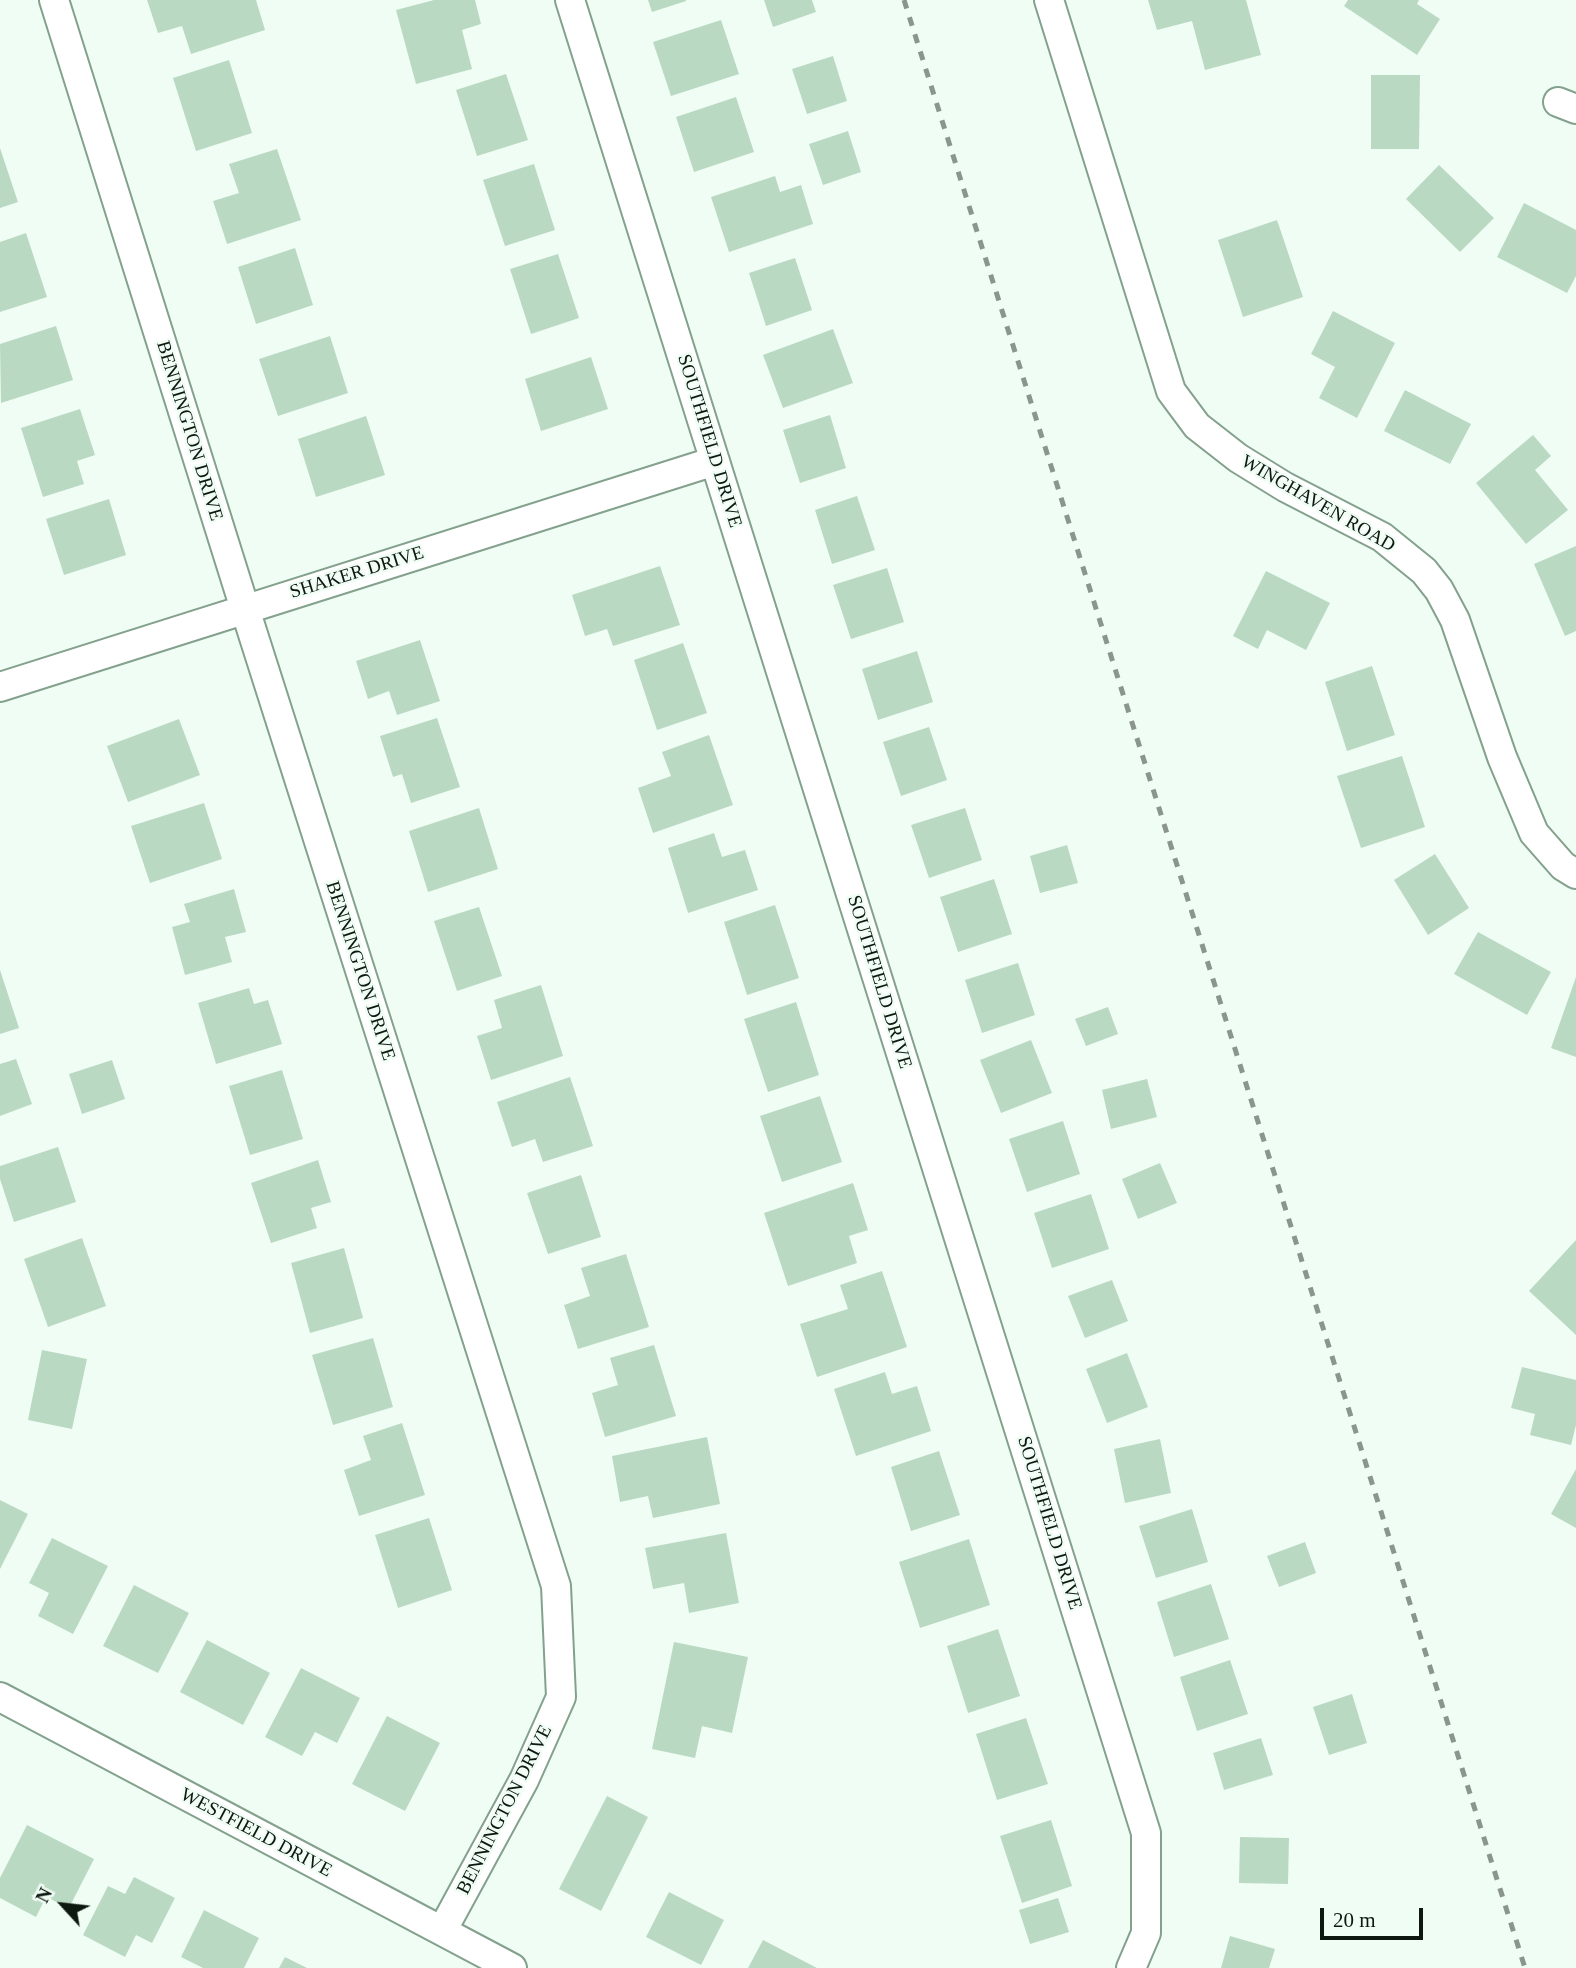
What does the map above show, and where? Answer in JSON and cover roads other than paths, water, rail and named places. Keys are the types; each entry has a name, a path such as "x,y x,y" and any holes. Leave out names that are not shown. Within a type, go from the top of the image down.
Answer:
{"street":[{"name":"BENNINGTON DRIVE","path":"54,0 556,1586 561,1697 524,1780 442,1931"},
{"name":"SOUTHFIELD DRIVE","path":"570,0 1146,1833 1146,1933 1130,1968"},
{"name":"WINGHAVEN ROAD","path":"1049,0 1171,391 1197,426 1238,458 1285,488 1382,537 1424,571 1439,590 1455,620 1502,757 1534,833 1563,866 1576,874"},
{"name":"SHAKER DRIVE","path":"0,687 715,461"},
{"name":"WESTFIELD DRIVE","path":"0,1698 512,1968"}],"railway":[{"path":"904,0 1525,1968"}]}
